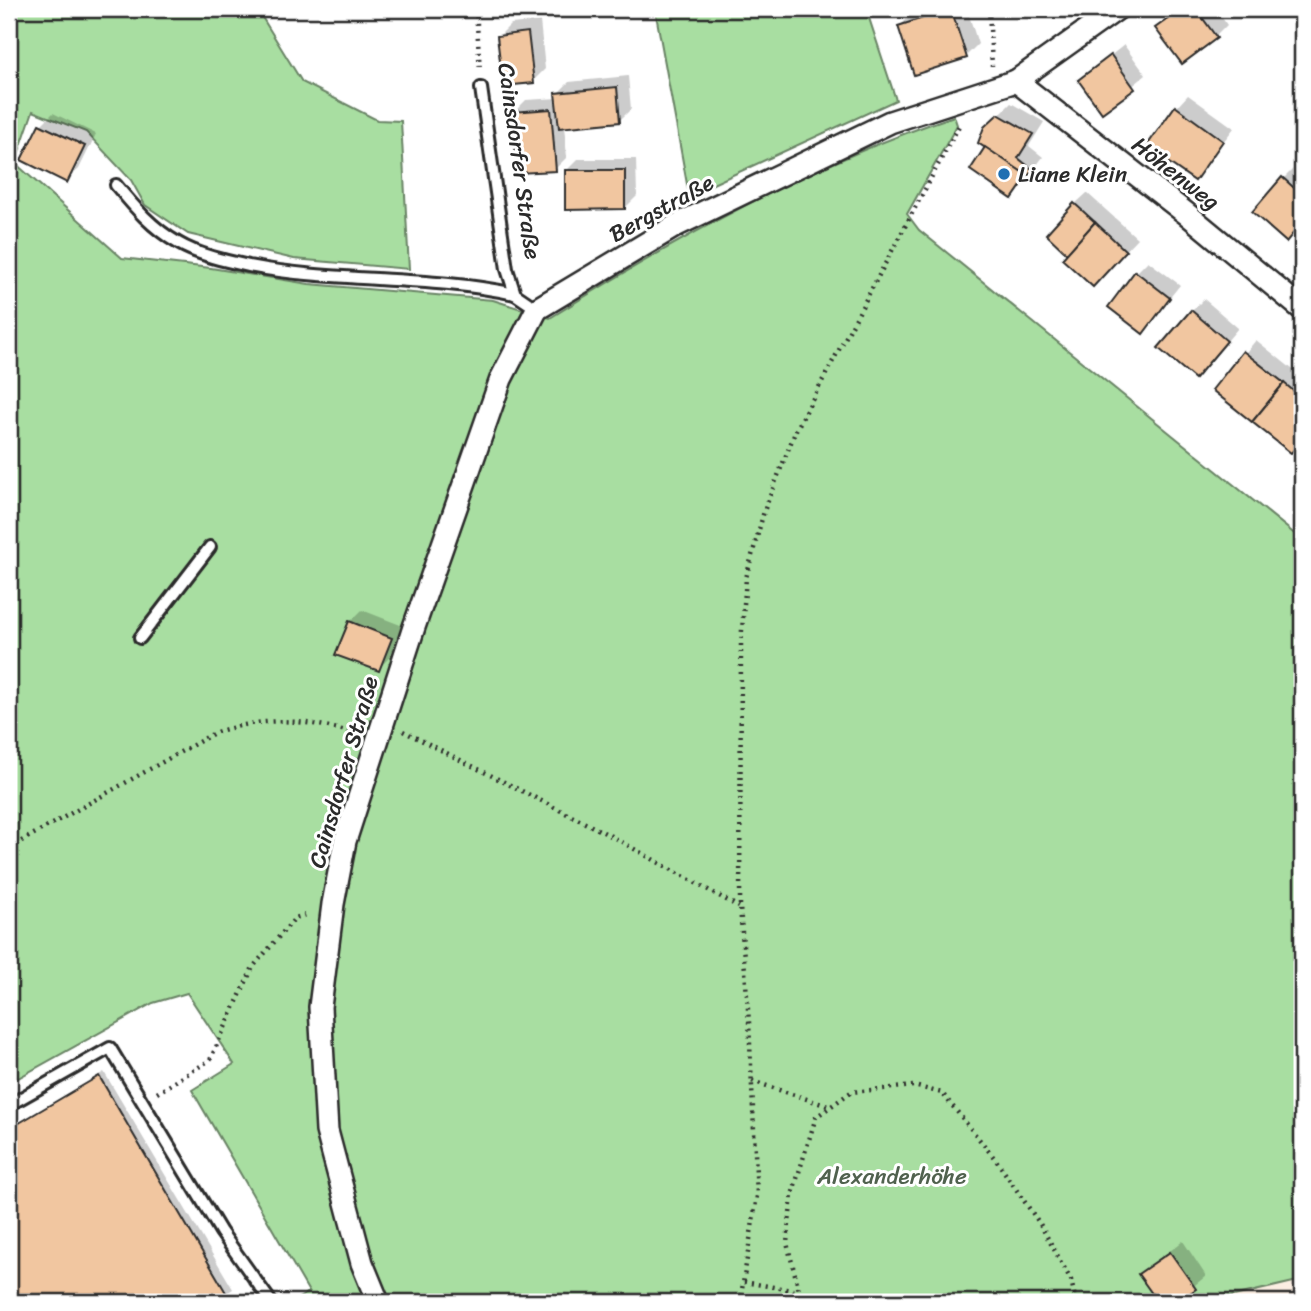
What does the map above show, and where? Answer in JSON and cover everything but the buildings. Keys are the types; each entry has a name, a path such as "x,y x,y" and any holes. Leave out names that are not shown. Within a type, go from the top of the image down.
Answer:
{"street":[{"name":"Bergstraße","path":"537,309 677,225 890,122 1007,84 1117,9"},
{"name":"Höhenweg","path":"1007,84 1187,214 1302,309"},
{"name":"Cainsdorfer Straße","path":"378,1302 362,1263 327,1131 320,1007 333,907 345,841 414,627 501,379 537,309"}],"lane":[{"name":"Cainsdorfer Straße","path":"481,88 508,269 515,294 537,309"},
{"path":"116,185 148,224 180,245 227,261 282,272 480,286 515,294"},
{"path":"140,638 210,547"},
{"path":"9,1105 110,1048 221,1232 271,1302"}],"path":[{"name":"Cainsdorfer Straße","path":"476,9 481,88"},
{"path":"989,9 993,72 1007,84"},
{"path":"740,1302 757,1196 740,907 741,643 746,578 764,511 796,430 950,145 963,117 967,97"},
{"path":"9,848 216,732 251,722 309,721 377,739 404,731 609,835 740,907"},
{"path":"142,1103 210,1060 253,967 295,918 333,907"},
{"path":"752,1081 828,1106"},
{"path":"802,1302 787,1243 792,1195 816,1118 828,1106 851,1092 914,1086 942,1093 996,1160 1040,1224 1071,1280 1076,1302"},
{"path":"744,1282 798,1291"}],"shaded area":[{"path":"1302,1280 1302,1302 1221,1302 1225,1298"}],"green space":[{"name":"Alexanderhöhe","path":"9,9 257,9 302,82 377,120 401,121 409,269 294,259 188,234 145,205 131,180 86,132 33,111 15,163 122,258 211,268 309,284 493,300 550,318 647,259 746,205 848,157 954,116 957,125 907,214 919,230 1302,540 1302,1280 1225,1298 1221,1302 292,1302 309,1292 192,1090 234,1064 187,993 153,1003 9,1083"},
{"path":"655,9 866,9 896,100 689,195"}],"place":[{"name":"Liane Klein","path":"1004,174"}]}
